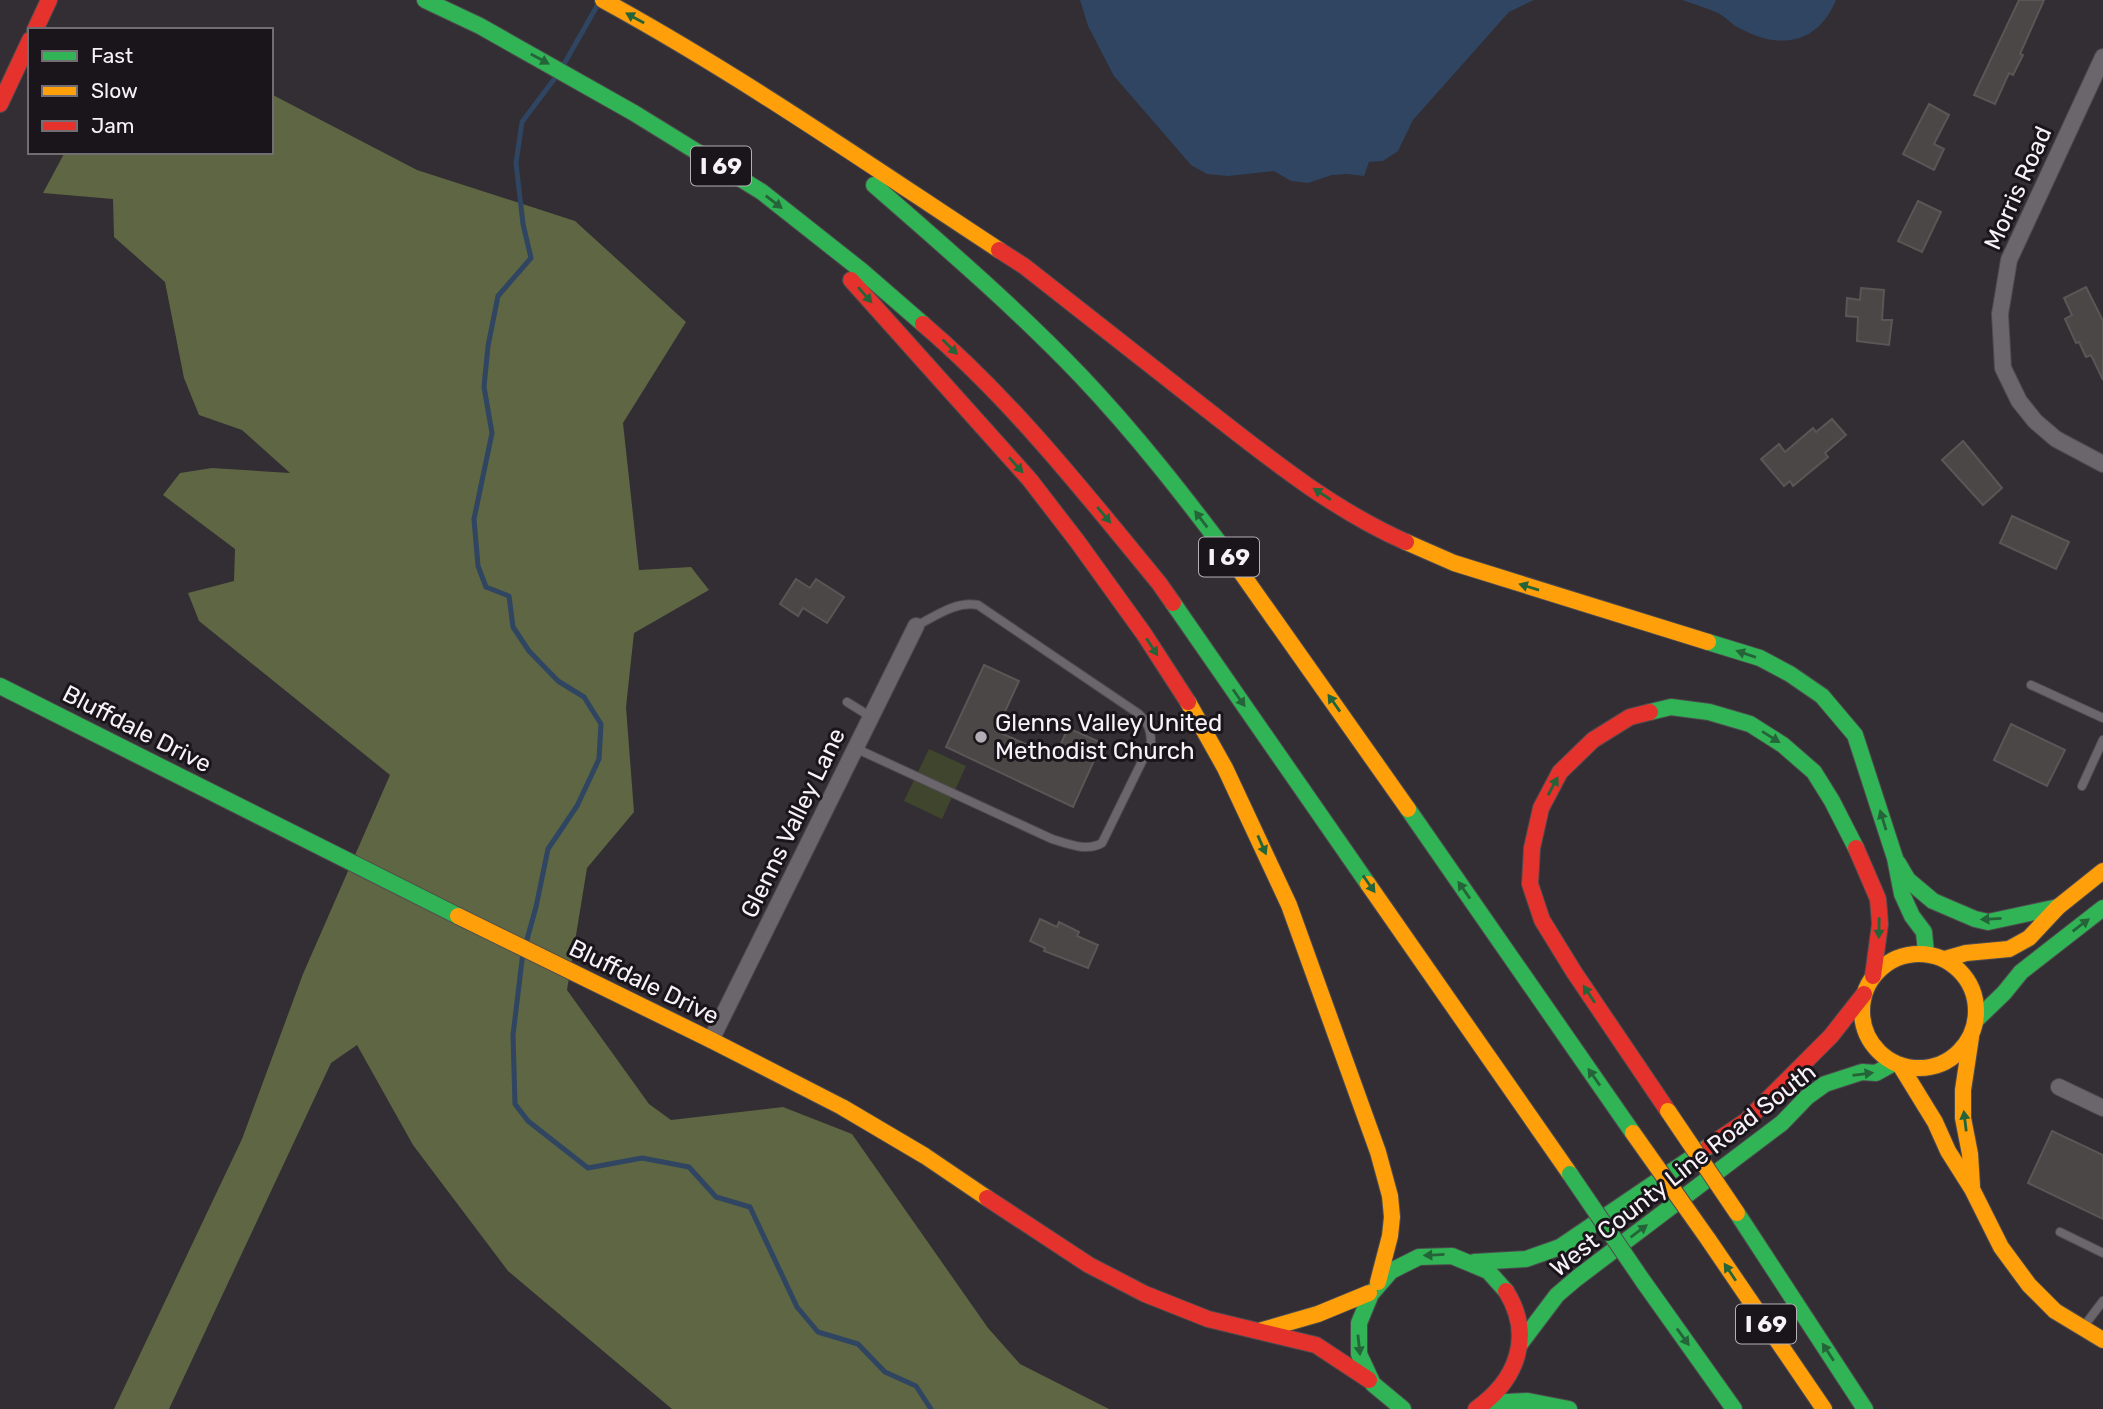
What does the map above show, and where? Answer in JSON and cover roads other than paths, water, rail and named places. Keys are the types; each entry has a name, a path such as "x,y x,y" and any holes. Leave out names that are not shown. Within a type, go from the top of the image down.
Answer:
{"main road":[{"path":"36,28 49,0"},
{"name":"I 69","path":"425,0 480,26 634,113 762,192 863,271 940,338 1056,458 1159,583 1734,1409"},
{"name":"I 69","path":"603,0 725,71 870,182 940,242 1057,350 1111,410 1174,484 1282,628 1824,1409"},
{"path":"0,104 28,44"},
{"path":"725,71 1024,266 1259,451 1322,495 1388,534 1454,563 1760,658 1822,696 1854,735 1895,858 1902,894 1912,916 1924,932 1926,953"},
{"path":"804,225 1030,480 1144,634 1192,708 1225,768 1289,905 1378,1152 1390,1196 1390,1236 1374,1287 1360,1314 1357,1337 1360,1359 1369,1380 1396,1407"},
{"name":"Bluffdale Drive","path":"0,686 842,1107 913,1149 1089,1265 1145,1294 1208,1320 1315,1345 1369,1380"},
{"path":"1865,1409 1542,920 1530,884 1532,848 1541,808 1560,772 1593,740 1630,718 1671,707 1709,712 1750,724 1783,745 1814,772 1832,801 1878,899 1880,924 1873,976 1864,994 1861,1010 1864,1027 1875,1048 1897,1064 1921,1069 1948,1061 1961,1051 1971,1037"},
{"path":"1895,858 1909,880 1933,901 1975,919 1988,922 2058,907"},
{"path":"1945,959 1966,953 2009,949 2029,938 2058,907 2103,871"},
{"path":"1976,1020 2021,972 2103,908"},
{"path":"1873,976 1888,962 1906,954 1926,953 1945,959 1960,970 1971,984 1977,1002 1976,1020 1971,1037 1963,1099 1972,1189"},
{"name":"West County Line Road South","path":"1474,1262 1526,1259 1560,1247 1746,1121 1831,1036 1864,994"},
{"path":"1897,1064 1935,1122 2001,1247 2029,1285 2055,1311 2103,1340"},
{"name":"West County Line Road South","path":"1520,1344 1557,1295 1782,1123 1807,1097 1825,1084 1862,1072 1876,1073 1897,1064"},
{"name":"Bluffdale Drive","path":"1257,1331 1318,1314 1374,1287 1398,1265 1423,1256 1449,1255 1474,1262"},
{"path":"1474,1262 1495,1276 1510,1296 1519,1319 1520,1344 1515,1367 1503,1387 1481,1406"},
{"path":"1481,1406 1510,1400 1530,1400 1569,1409"}],"street":[{"name":"Morris Road","path":"2103,57 2009,260 2000,314 2003,368 2019,401 2035,421 2056,439 2103,464"},
{"name":"Glenns Valley Lane","path":"711,1040 916,626"},
{"path":"2059,1087 2103,1108"}],"lane":[{"path":"855,748 1052,839 1086,847 1095,847 1102,843 1151,743 1151,732 1145,721 978,604 959,604 916,626"},
{"path":"2031,685 2103,718"},
{"path":"847,702 871,717"},
{"path":"2082,786 2103,740"},
{"path":"2060,1232 2103,1253"},
{"path":"2082,1329 2103,1301"}],"water":[{"path":"1080,0 1534,0 1509,12 1413,120 1398,151 1383,161 1369,162 1364,176 1332,175 1308,183 1291,181 1274,171 1228,176 1207,174 1191,165 1114,76 1088,26"},
{"path":"1682,0 1836,0 1819,26 1796,39 1783,41 1756,36 1718,13"}],"waterway":[{"path":"564,64 597,6"},
{"path":"526,943 548,849 577,806 599,759 601,724 584,697 558,681 529,651 513,627 509,596 486,587 478,566 474,519 492,433 484,387 488,346 498,296 531,258 523,224 516,163 522,122 555,78"},
{"path":"523,952 513,1035 515,1104 528,1121 588,1168 642,1158 689,1167 716,1197 750,1207 797,1307 818,1332 858,1344 885,1372 916,1386 931,1409"}],"place":[{"name":"Glenns Valley United Methodist Church","path":"981,737"}]}
